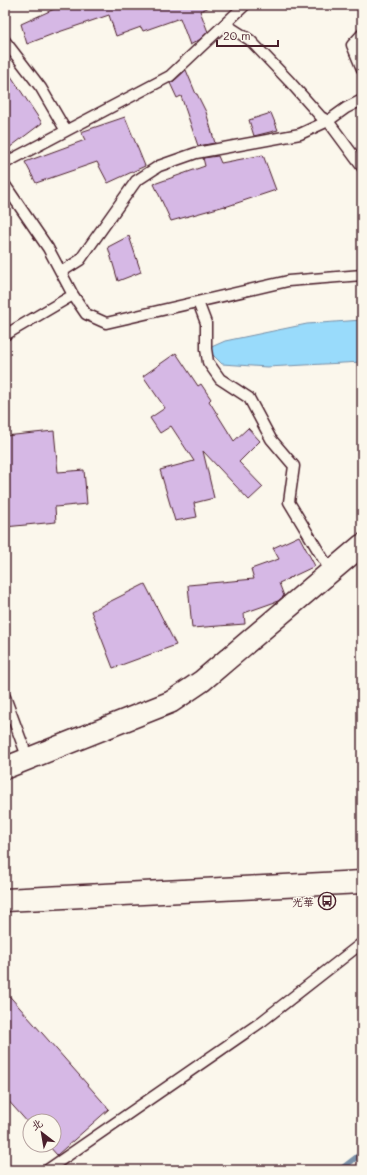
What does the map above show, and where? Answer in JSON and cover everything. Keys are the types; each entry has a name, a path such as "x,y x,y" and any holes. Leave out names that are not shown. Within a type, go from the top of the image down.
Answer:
{"main road":[{"path":"5,900 362,882"}],"street":[{"path":"5,768 170,702 202,681 362,545"}],"lane":[{"path":"5,163 170,76 245,5"},
{"path":"225,24 250,40 328,122 362,167"},
{"path":"362,34 352,45 362,69"},
{"path":"5,41 41,88 66,131"},
{"path":"62,272 80,260 136,181 159,166 196,153 300,134 328,122 346,108 362,100"},
{"path":"5,185 48,248 73,295 86,314 106,323 288,281 362,275"},
{"path":"5,335 73,295"},
{"path":"198,302 206,323 206,349 208,362 220,379 249,398 270,439 294,466 289,502 331,572"},
{"path":"5,697 28,759"},
{"path":"47,1170 262,1022 362,943"}],"water":[{"path":"362,320 362,362 267,367 222,364 207,349 225,341 307,324"}],"building":[{"path":"63,5 209,5 210,7 200,11 208,32 199,40 190,45 180,18 143,31 141,27 116,36 109,15 27,44 21,24"},
{"path":"5,67 42,123 5,151"},
{"path":"186,70 196,94 206,112 215,143 198,146 181,96 177,98 170,83"},
{"path":"271,113 278,130 254,136 249,120"},
{"path":"125,117 145,166 108,183 97,162 36,183 25,162 85,140 81,132"},
{"path":"263,155 276,190 225,207 171,221 154,184 205,166 203,158 218,156 221,163"},
{"path":"129,236 141,272 118,281 108,247"},
{"path":"176,353 198,386 201,384 211,399 209,401 234,441 248,428 260,441 239,462 263,487 249,500 203,451 214,498 194,503 197,517 175,521 160,470 194,461 171,426 160,433 150,418 165,408 143,376"},
{"path":"54,431 58,472 84,470 87,504 55,507 56,522 5,527 5,436"},
{"path":"299,536 315,566 279,583 284,596 278,601 244,613 245,624 192,628 188,585 254,579 251,569 279,559 273,548"},
{"path":"145,584 176,645 113,668 91,611"},
{"path":"5,991 109,1109 62,1151 62,1113 22,1113 22,1116 5,1097"}],"waterway":[{"path":"340,1170 362,1153"}],"place":[{"name":"光華","path":"327,901"}]}
